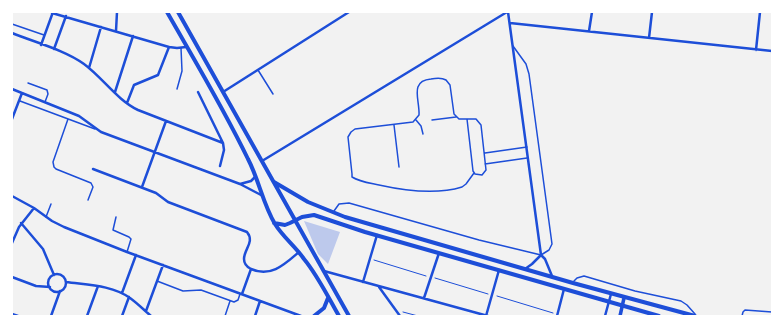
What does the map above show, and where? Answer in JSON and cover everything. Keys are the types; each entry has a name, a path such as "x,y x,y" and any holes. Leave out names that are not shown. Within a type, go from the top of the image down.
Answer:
{"main road":[{"path":"168,12 243,148 256,175 274,223 309,265 339,316"},
{"path":"178,12 349,316"},
{"path":"243,148 251,143"},
{"path":"274,182 296,196 333,213 624,298 695,316"},
{"path":"274,223 285,225 306,216 318,216 341,225 659,316"},
{"path":"314,316 321,312 328,298"}],"street":[{"path":"41,44 53,12 169,47 187,47"},
{"path":"116,31 117,12"},
{"path":"223,92 348,12"},
{"path":"262,161 508,12 541,255 545,259 552,277"},
{"path":"589,32 592,12"},
{"path":"649,38 652,12"},
{"path":"756,50 760,12"},
{"path":"54,49 66,16"},
{"path":"510,23 772,52"},
{"path":"89,68 101,27"},
{"path":"12,33 71,56 89,68 127,103 138,110 223,142"},
{"path":"115,92 133,36"},
{"path":"127,103 134,85 158,75 169,47"},
{"path":"12,89 79,116 97,130 240,184 264,197"},
{"path":"198,92 223,142 224,150 220,166"},
{"path":"12,119 22,93"},
{"path":"142,187 166,121"},
{"path":"93,169 156,193 168,202 247,232 250,241 244,261 251,269 264,272 275,270 284,265 299,252"},
{"path":"240,184 251,181 256,175"},
{"path":"12,196 64,227 127,252 301,316"},
{"path":"12,243 21,223 34,208"},
{"path":"21,223 41,246 54,275"},
{"path":"363,282 377,235"},
{"path":"424,298 439,253"},
{"path":"122,293 136,255"},
{"path":"524,269 532,264 541,255"},
{"path":"146,311 163,265"},
{"path":"241,294 251,269"},
{"path":"324,271 487,316 499,270"},
{"path":"51,316 60,291 65,287 66,282 62,275 54,275"},
{"path":"50,287 49,281 54,275"},
{"path":"12,277 36,286 50,287 54,290 60,291"},
{"path":"66,282 98,286 122,293 129,297 151,316"},
{"path":"87,316 98,286"},
{"path":"379,286 400,316"},
{"path":"557,315 564,289"},
{"path":"606,316 611,294"},
{"path":"122,316 129,297"},
{"path":"620,316 624,298"},
{"path":"255,316 260,301"},
{"path":"12,314 18,316"}],"lane":[{"path":"12,24 44,35"},
{"path":"333,213 339,204 349,203 479,240 541,255 549,250 552,244 529,74 526,64 513,46"},
{"path":"177,89 182,70 181,48"},
{"path":"258,70 273,94"},
{"path":"416,120 419,112 417,89 418,84 424,79 444,78 449,82 452,111 456,117"},
{"path":"28,83 47,90 48,94 45,102"},
{"path":"19,101 97,130"},
{"path":"432,120 456,117 476,119 480,122 486,170 484,174 480,176 474,173"},
{"path":"68,119 53,162 53,166 56,169 91,183 92,187 88,200"},
{"path":"416,120 394,125 355,129 350,132 348,137 352,177 361,182 398,189 424,191 462,187 474,173 467,119"},
{"path":"416,120 421,126 423,134"},
{"path":"394,125 399,167"},
{"path":"484,153 527,147"},
{"path":"485,164 528,158"},
{"path":"46,217 51,204"},
{"path":"116,217 113,230 131,239 127,252"},
{"path":"572,283 577,278 584,276 635,291 681,300 687,305 695,316"},
{"path":"157,281 183,291 201,290 230,300 237,301 241,294"},
{"path":"225,316 230,300"},
{"path":"742,316 744,310 772,312"}],"path":[{"path":"492,295 557,315"},
{"path":"395,310 418,316"}],"building":[{"path":"304,221 340,232 328,264 318,254"}]}
